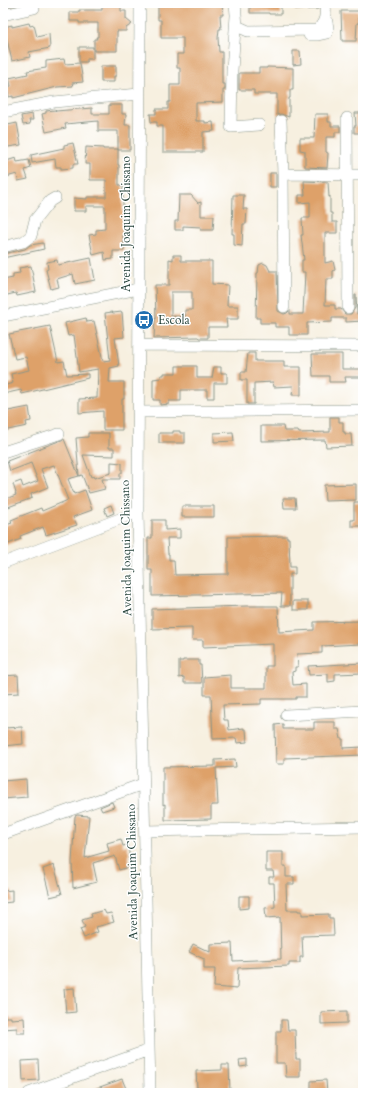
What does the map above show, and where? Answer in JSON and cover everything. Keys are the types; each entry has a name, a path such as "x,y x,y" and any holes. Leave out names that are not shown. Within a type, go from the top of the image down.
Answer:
{"street":[{"name":"Avenida Joaquim Chissano","path":"140,3 138,512 150,1093"},
{"path":"235,3 237,26 248,31 317,30 326,17"},
{"path":"234,36 318,35 327,33 326,3"},
{"path":"3,15 34,8"},
{"path":"236,16 232,70 231,127 259,125"},
{"path":"3,112 54,102 139,94"},
{"path":"347,118 348,308"},
{"path":"281,121 284,306"},
{"path":"283,174 363,175"},
{"path":"3,247 23,242 31,236 35,220 55,198"},
{"path":"3,316 138,289"},
{"path":"139,345 363,346"},
{"path":"138,412 363,410"},
{"path":"3,452 59,434"},
{"path":"3,564 138,512"},
{"path":"286,715 363,711"},
{"path":"3,834 143,784"},
{"path":"144,832 363,827"},
{"path":"29,1093 149,1050"}],"building":[{"path":"3,3 24,3 3,8"},
{"path":"102,3 121,3 121,11 126,11 126,19 132,24 126,28 126,31 117,31 117,51 94,51 94,39 97,39 96,37 98,37 98,23 79,23 79,21 70,21 70,12 79,12 79,10 102,10"},
{"path":"161,3 222,3 223,15 220,15 221,29 219,29 218,38 219,52 222,52 222,84 225,84 225,90 223,90 223,102 196,103 196,121 205,121 205,123 213,122 214,131 203,132 203,152 163,152 163,126 157,126 157,122 151,122 150,114 156,114 156,109 168,109 168,102 170,102 170,85 180,85 180,68 177,68 177,54 183,54 183,38 161,38 161,20 158,20 158,5"},
{"path":"250,3 261,3 261,6 281,6 281,14 250,13"},
{"path":"295,3 318,3 318,9 295,10"},
{"path":"341,11 359,11 356,41 342,41"},
{"path":"29,23 30,26 34,25 37,37 49,34 50,48 29,52 30,57 12,61 4,27 12,25 12,27"},
{"path":"79,47 93,47 93,59 87,59 87,62 79,62"},
{"path":"293,51 300,51 301,64 293,65"},
{"path":"64,59 65,64 80,63 83,82 72,83 73,86 57,87 13,98 13,96 9,97 7,87 11,86 9,78 28,74 27,71 46,68 46,61"},
{"path":"101,66 116,66 116,76 114,76 114,82 101,82"},
{"path":"259,68 293,68 293,90 290,90 289,117 281,114 277,115 277,94 254,94 254,90 239,90 239,73 259,73"},
{"path":"109,105 122,105 122,114 126,114 125,125 130,125 130,150 118,150 118,131 98,131 98,121 65,124 66,128 46,132 42,114 46,113 46,111 92,108 92,114 109,114"},
{"path":"355,113 363,113 363,133 354,133 354,126 356,126"},
{"path":"32,114 33,120 29,120 30,124 23,125 21,116"},
{"path":"315,114 328,114 328,122 331,122 331,126 340,126 340,132 335,132 335,137 326,137 326,152 328,153 327,168 305,167 305,151 300,150 300,138 314,138"},
{"path":"17,123 21,145 8,147 3,126"},
{"path":"73,143 78,164 73,164 73,168 61,169 61,167 56,167 55,159 32,163 31,155 64,148 64,145"},
{"path":"86,147 118,149 119,185 123,185 123,211 125,211 123,236 124,251 113,251 113,259 105,260 104,252 93,255 89,235 96,234 96,230 105,229 105,206 86,206 86,211 74,211 74,198 87,199 87,197 106,197 106,180 90,180 90,164 85,164"},
{"path":"16,158 17,162 29,160 31,168 25,170 28,179 18,181 17,174 3,178 3,162"},
{"path":"270,173 276,173 276,187 270,187"},
{"path":"304,181 328,182 332,222 337,222 337,233 325,233 325,263 333,261 335,270 333,271 333,279 326,279 325,305 335,305 335,309 341,309 345,314 351,314 355,308 356,295 357,314 363,314 363,321 346,322 346,318 332,318 332,322 307,323 307,335 289,335 289,327 275,327 275,323 260,323 260,318 256,318 257,273 259,265 263,263 267,265 270,271 277,271 278,311 284,314 290,310 290,314 303,314 305,272 302,272 302,260 304,260 301,235 303,235 302,218 310,218 310,202 299,203 299,195 305,195"},
{"path":"179,195 191,195 198,203 201,202 201,216 214,216 213,230 200,230 201,227 183,226 183,230 175,230 175,221 178,221"},
{"path":"233,195 244,195 243,209 247,209 246,224 243,224 242,246 234,245 234,234 232,234"},
{"path":"43,243 44,249 3,258 3,254 25,249 30,245"},
{"path":"173,255 181,255 181,261 212,261 212,284 228,285 227,306 238,306 238,319 226,319 227,327 208,327 208,338 154,338 155,318 156,319 155,285 169,285 169,259 173,260","holes":["171,292 192,292 192,310 185,310 185,317 171,316"]},
{"path":"91,258 95,280 75,284 73,274 57,279 59,287 51,289 46,270 48,269 47,262 57,260 58,265"},
{"path":"31,266 36,292 17,296 16,293 3,296 3,280 13,278 13,274 20,273 19,268"},
{"path":"122,312 124,337 115,338 119,366 110,368 109,382 124,382 124,399 122,399 122,430 103,430 103,411 79,413 79,399 97,398 98,369 79,372 74,335 68,336 65,323 86,318 87,322 94,321 103,361 110,360 105,313"},
{"path":"50,326 58,362 64,361 67,375 88,374 88,378 22,394 21,390 3,394 3,386 13,383 11,374 29,370 26,357 15,359 9,334"},
{"path":"248,353 255,353 255,361 284,361 284,367 301,367 301,395 292,395 293,386 274,387 273,382 254,383 254,404 247,404 247,380 241,380 241,372 246,372"},
{"path":"312,354 342,354 342,369 361,369 362,377 345,377 346,382 329,382 329,376 313,376"},
{"path":"176,366 197,366 197,378 212,378 214,367 221,367 221,373 227,373 227,383 214,383 214,398 207,398 207,390 181,390 181,401 169,401 169,404 160,405 160,400 153,400 153,379 161,378 161,375 164,375 164,373 176,373"},
{"path":"29,407 31,421 26,422 27,426 3,431 3,412"},
{"path":"330,417 339,417 339,422 343,422 343,432 345,432 345,434 351,434 352,446 326,447 325,440 261,441 261,426 283,426 284,431 298,431 299,433 330,432"},
{"path":"173,431 185,433 185,443 159,443 159,433 173,433"},
{"path":"233,432 234,441 214,442 214,433"},
{"path":"88,433 109,433 109,448 114,448 114,456 83,455 91,477 93,476 94,478 111,473 111,462 122,463 122,473 120,473 120,479 102,479 105,489 89,493 82,475 79,476 76,438 88,437"},
{"path":"64,439 79,476 68,479 74,494 85,490 92,510 73,517 77,525 46,535 43,527 20,536 21,539 3,546 3,526 12,523 11,520 41,508 42,511 68,500 54,465 41,469 48,487 31,494 32,498 3,509 3,500 16,495 13,484 21,481 23,487 38,481 31,463 10,471 7,461"},
{"path":"356,484 356,500 325,501 324,485"},
{"path":"283,498 295,498 296,508 284,508"},
{"path":"354,502 363,502 363,526 351,526 351,520 354,520"},
{"path":"111,505 114,513 107,516 104,508"},
{"path":"182,506 214,506 214,517 182,517"},
{"path":"152,520 165,520 165,530 180,529 180,538 167,538 169,560 174,560 175,575 228,574 228,537 287,536 287,538 289,538 290,567 295,567 295,574 290,574 290,606 281,606 282,593 152,596 152,570 148,570 148,538 152,538"},
{"path":"293,601 308,601 308,610 293,610"},
{"path":"278,606 279,632 314,630 314,622 363,621 363,629 360,629 360,644 322,646 322,653 297,654 298,667 295,667 295,671 292,672 293,685 306,684 306,697 296,697 296,699 261,699 261,704 223,705 224,720 228,720 229,730 244,728 244,730 246,730 247,742 237,743 236,738 213,739 211,695 204,695 204,677 231,675 231,688 266,688 266,666 273,666 273,644 203,647 203,640 192,640 192,628 152,629 152,609"},
{"path":"199,660 199,665 201,665 202,683 184,683 184,677 179,678 179,661"},
{"path":"363,663 363,673 335,674 335,681 328,682 328,674 309,675 308,666"},
{"path":"18,675 19,693 3,694 3,676"},
{"path":"314,722 335,722 335,729 339,729 341,739 343,739 343,748 363,747 363,755 284,758 284,764 276,764 275,725 283,724 283,729 314,729"},
{"path":"22,727 23,744 3,746 3,728"},
{"path":"235,759 236,767 216,768 218,805 211,805 211,819 165,820 165,804 163,805 163,767 215,766 215,760"},
{"path":"26,779 27,797 3,799 3,781"},
{"path":"112,802 114,807 102,811 100,807"},
{"path":"75,816 89,816 85,858 109,851 107,843 121,839 123,846 127,845 129,852 129,867 119,870 115,856 93,863 97,882 73,888 72,862"},
{"path":"266,852 283,852 283,866 286,866 286,877 294,877 294,884 286,884 287,910 302,911 302,915 329,914 329,918 333,918 334,935 302,936 303,957 300,957 300,963 289,963 289,966 238,968 237,989 214,987 215,969 204,969 204,959 189,952 193,944 210,952 210,944 232,943 233,961 281,959 280,917 266,918 265,908 275,907 274,883 269,883 269,877 274,877 273,871 266,871"},
{"path":"54,865 62,894 50,897 43,869"},
{"path":"12,890 12,902 3,903 4,891"},
{"path":"239,896 249,896 249,908 239,909"},
{"path":"104,910 106,914 111,913 114,922 96,927 98,932 84,938 80,929 85,927 82,920 92,917 91,914"},
{"path":"74,988 76,1012 66,1013 64,989"},
{"path":"347,1011 347,1023 321,1024 321,1012"},
{"path":"3,1017 11,1017 11,1019 24,1018 25,1033 17,1033 17,1028 3,1029"},
{"path":"281,1020 287,1020 288,1030 295,1030 296,1059 300,1059 300,1077 286,1077 285,1063 276,1063 276,1031 281,1031"},
{"path":"247,1059 247,1066 240,1067 239,1060"},
{"path":"38,1060 39,1080 23,1081 22,1061"},
{"path":"222,1065 229,1065 230,1093 202,1093 202,1087 197,1088 196,1071 222,1070"},
{"path":"122,1079 128,1093 86,1093 86,1092"},
{"path":"326,1080 327,1093 311,1093 311,1081"}],"place":[{"name":"Escola","path":"144,320"}]}
